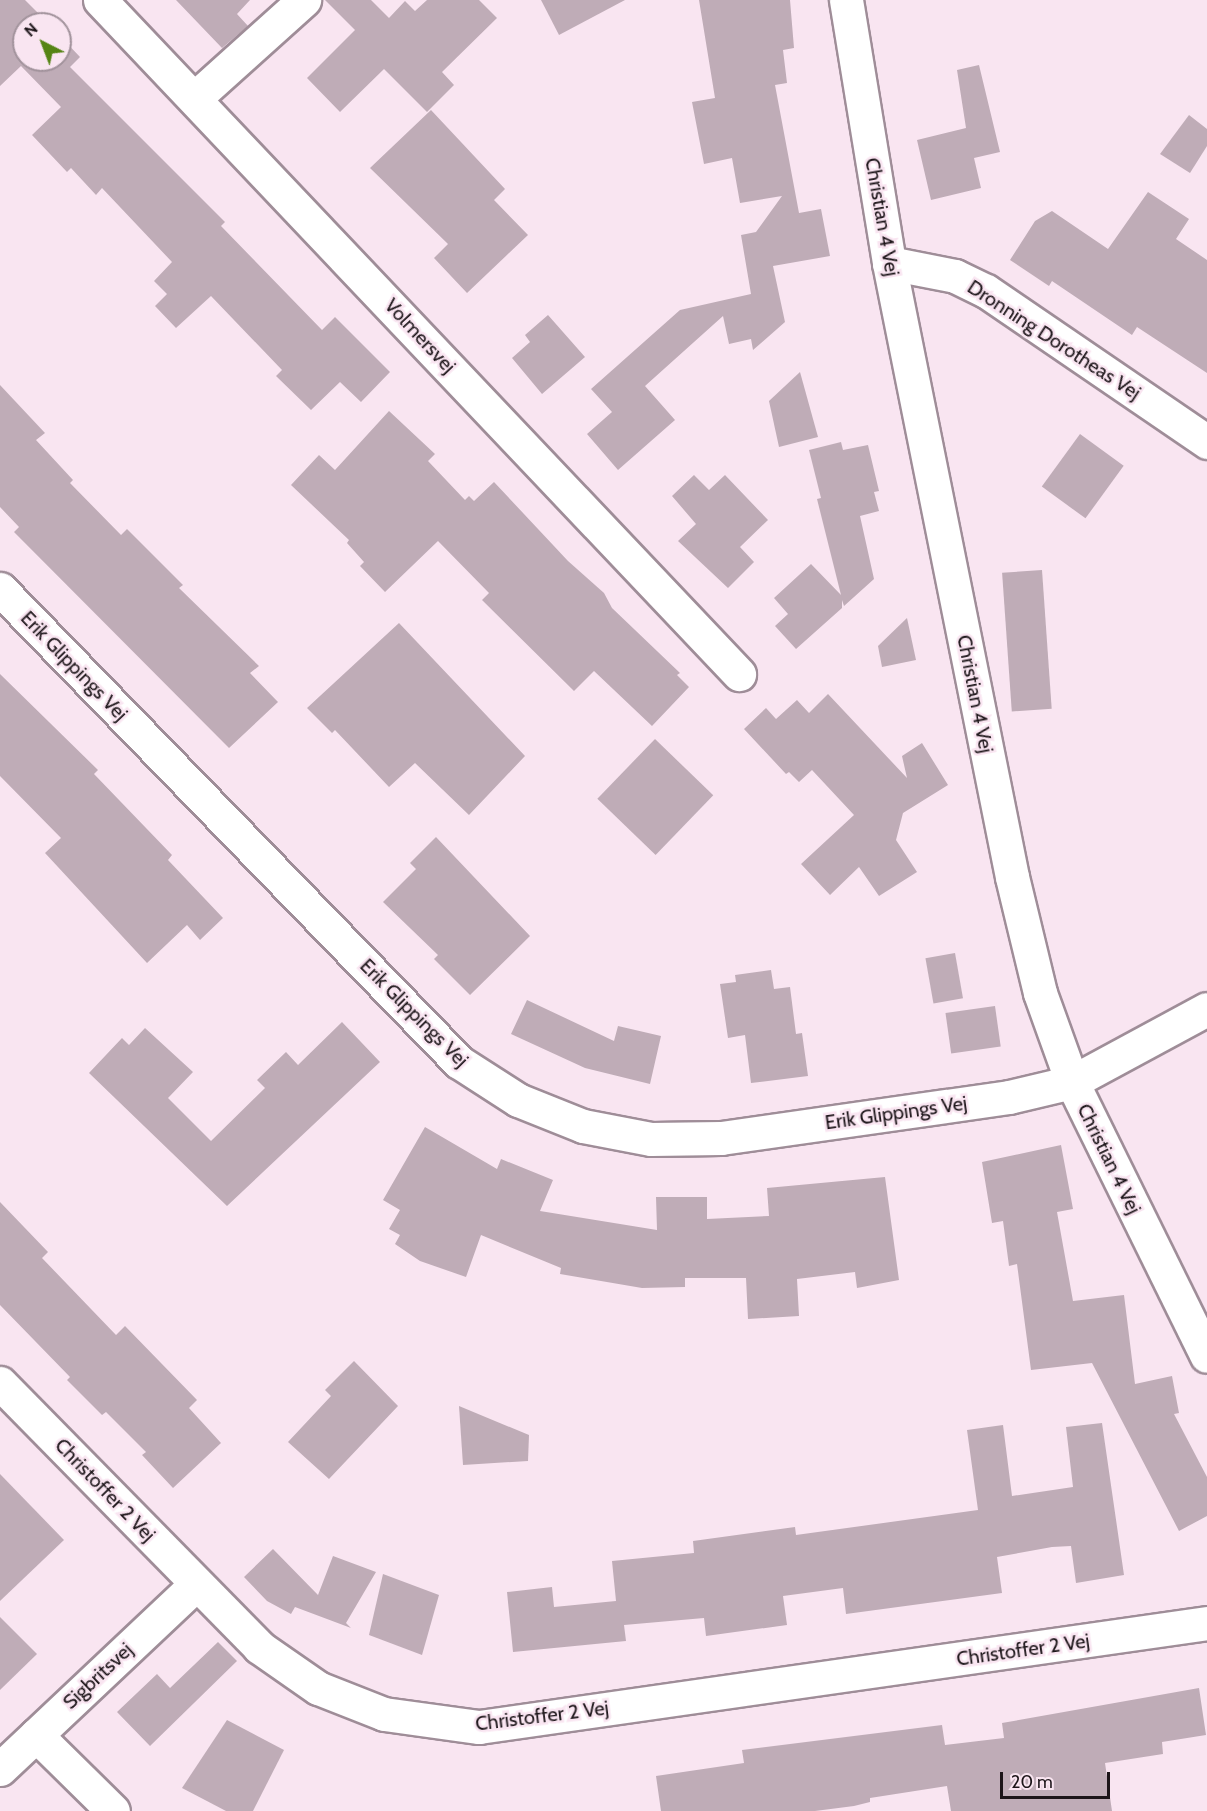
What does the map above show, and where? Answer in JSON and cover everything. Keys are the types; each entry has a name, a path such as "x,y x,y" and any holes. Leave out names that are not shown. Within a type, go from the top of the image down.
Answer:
{"street":[{"name":"Volmersvej","path":"100,0 739,674"},
{"path":"195,98 304,0"},
{"name":"Christian 4 Vej","path":"846,0 890,263 1012,877 1040,993 1072,1082 1207,1356"},
{"name":"Dronning Dorotheas Vej","path":"890,263 955,276 986,291 1207,442"},
{"name":"Erik Glippings Vej","path":"0,589 459,1062 518,1100 583,1126 651,1139 721,1138 1009,1097 1072,1082 1207,1009"},
{"name":"Christoffer 2 Vej","path":"0,1383 260,1647 318,1688 384,1714 479,1727 1207,1623"},
{"name":"Sigbritsvej","path":"0,1769 196,1584"},
{"path":"36,1735 113,1811"}],"building":[{"path":"0,0 25,0 37,12 12,12 12,72 15,72 0,86"},
{"path":"176,0 250,0 237,14 248,26 222,48"},
{"path":"325,0 371,0 389,18 405,1 415,11 427,0 479,0 497,18 442,72 454,85 427,112 384,69 340,112 307,78 355,30"},
{"path":"541,0 625,0 559,35"},
{"path":"699,0 790,0 794,48 783,50 787,83 775,85 799,213 821,209 830,256 773,266 785,322 753,350 751,339 729,344 723,316 645,386 675,420 618,470 587,434 612,412 591,389 680,310 751,294 741,235 756,232 782,196 740,203 732,158 704,164 692,102 715,98"},
{"path":"72,49 80,57 72,65"},
{"path":"979,65 1000,152 974,158 981,188 931,200 917,140 966,128 957,70"},
{"path":"72,69 225,222 221,226 322,330 335,317 390,372 361,402 340,382 311,410 276,376 282,370 211,296 176,328 155,306 167,294 154,281 172,262 102,188 96,195 71,168 67,172 32,135 61,107 27,72 72,72"},
{"path":"431,110 505,189 494,200 528,235 467,293 434,258 448,244 370,168"},
{"path":"1189,115 1207,129 1207,146 1190,173 1160,154"},
{"path":"1148,192 1189,219 1176,239 1207,260 1207,373 1137,327 1132,335 1052,281 1049,286 1010,260 1035,221 1052,211 1108,249"},
{"path":"548,315 585,357 542,394 512,358 530,342 525,335"},
{"path":"800,372 818,437 779,447 769,401"},
{"path":"0,385 45,433 36,440 73,480 70,483 121,535 127,529 183,585 179,588 259,666 250,673 278,702 229,748 14,532 19,527 0,507"},
{"path":"389,411 435,454 428,461 465,500 469,496 474,501 494,482 568,561 604,593 612,608 680,673 677,675 689,687 652,726 594,671 574,691 482,600 489,593 438,541 385,592 360,566 364,562 347,543 349,540 291,485 319,455 335,470"},
{"path":"1080,434 1124,466 1085,518 1042,487"},
{"path":"841,442 843,450 868,445 879,491 874,492 879,511 860,516 874,579 844,606 842,600 842,608 796,649 775,626 788,614 774,598 811,564 841,595 817,499 821,498 809,450"},
{"path":"694,475 709,490 725,475 768,520 740,547 754,562 728,588 678,541 696,524 672,496"},
{"path":"1042,570 1052,709 1012,711 1002,573"},
{"path":"907,618 916,660 882,667 878,646"},
{"path":"399,623 525,756 469,815 415,763 389,787 335,730 332,733 307,708"},
{"path":"0,674 98,770 94,774 172,855 168,860 223,918 200,940 187,925 147,963 45,853 61,838 0,776"},
{"path":"828,694 907,778 902,756 922,743 948,785 903,813 896,840 917,872 879,896 859,867 830,895 801,864 854,815 812,770 799,782 789,772 786,774 744,729 766,708 776,719 797,700 809,713"},
{"path":"655,739 713,795 656,855 597,799"},
{"path":"436,837 530,936 470,995 434,959 438,955 383,902 416,869 410,863"},
{"path":"955,953 963,998 933,1004 925,958"},
{"path":"771,970 774,989 790,987 796,1034 802,1033 808,1076 751,1083 745,1035 728,1038 720,984 736,982 735,975"},
{"path":"527,1000 614,1041 618,1026 661,1036 650,1084 585,1068 511,1034"},
{"path":"995,1006 1001,1047 951,1054 945,1013"},
{"path":"342,1022 380,1062 227,1206 89,1073 122,1038 129,1045 145,1028 193,1072 168,1098 211,1141 265,1088 257,1080 286,1052 298,1065"},
{"path":"425,1127 497,1169 501,1159 553,1180 540,1211 657,1230 656,1197 707,1197 707,1219 769,1216 767,1188 885,1177 899,1280 857,1288 855,1272 797,1279 799,1316 748,1319 746,1278 685,1278 685,1287 642,1288 560,1274 561,1268 481,1235 466,1277 420,1261 395,1244 400,1235 389,1229 400,1210 383,1200"},
{"path":"1061,1145 1073,1209 1057,1212 1073,1301 1124,1295 1135,1384 1172,1376 1179,1413 1174,1414 1207,1477 1207,1516 1179,1531 1092,1363 1031,1370 1017,1264 1009,1266 1003,1221 992,1223 982,1162"},
{"path":"0,1202 48,1252 42,1258 116,1335 125,1326 197,1400 189,1408 221,1443 173,1488 142,1455 146,1452 106,1412 102,1415 67,1380 70,1377 0,1305"},
{"path":"354,1361 398,1406 329,1479 288,1442 331,1396 325,1390"},
{"path":"459,1406 529,1435 528,1461 463,1465"},
{"path":"1102,1423 1124,1575 1076,1583 1071,1546 1052,1547 997,1557 1002,1593 846,1614 843,1588 783,1596 787,1625 706,1636 704,1618 624,1625 626,1641 513,1652 507,1592 552,1587 554,1607 616,1601 612,1561 694,1553 693,1541 795,1527 796,1535 978,1510 967,1430 1003,1425 1012,1496 1073,1487 1066,1427"},
{"path":"0,1474 64,1540 0,1601"},
{"path":"273,1549 318,1595 333,1556 376,1572 346,1623 351,1628 295,1607 291,1614 267,1601 244,1577"},
{"path":"383,1574 439,1595 422,1655 369,1635"},
{"path":"0,1617 37,1654 0,1690"},
{"path":"218,1642 237,1661 150,1746 117,1712 157,1674 170,1688"},
{"path":"1199,1688 1206,1735 1162,1742 1163,1754 1105,1763 1112,1811 951,1811 947,1786 870,1798 870,1802 854,1806 815,1811 661,1811 656,1776 744,1763 742,1750 942,1725 945,1745 1004,1738 1002,1723"},
{"path":"227,1720 284,1750 253,1811 226,1811 182,1788"}]}
